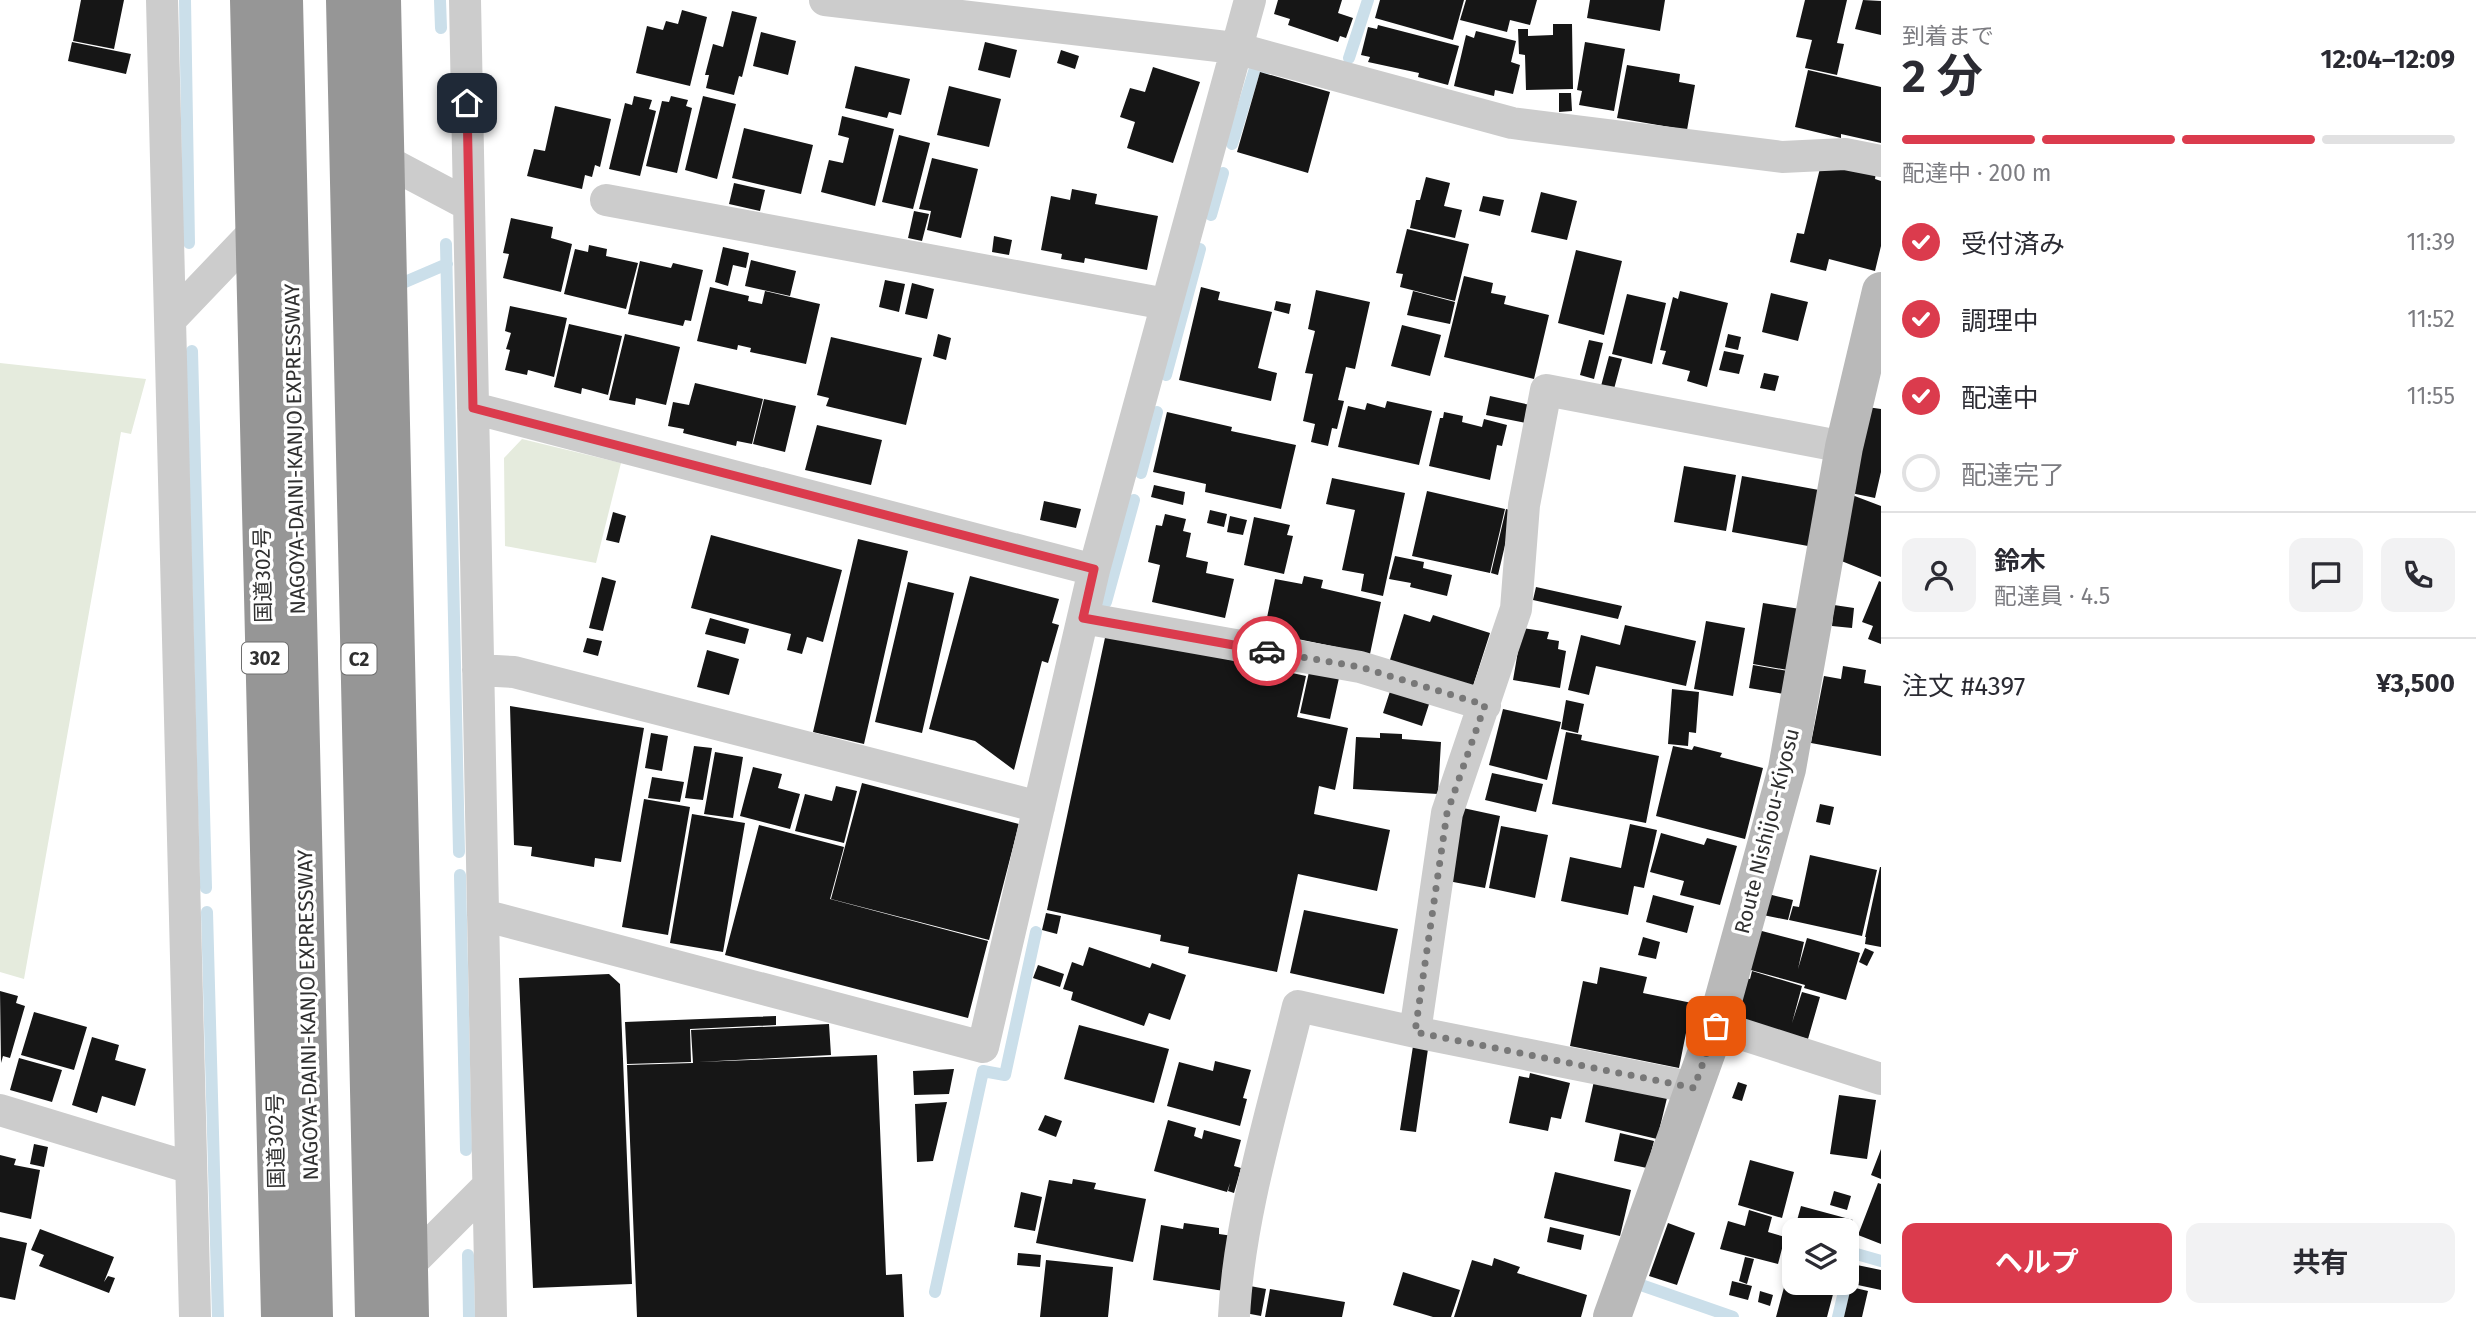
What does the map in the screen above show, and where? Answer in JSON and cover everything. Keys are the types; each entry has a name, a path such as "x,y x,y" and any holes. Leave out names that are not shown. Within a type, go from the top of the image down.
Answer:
{"highway":[{"name":"国道302号","path":"249,0 280,1317"},
{"name":"NAGOYA-DAINI-KANJO EXPRESSWAY","path":"284,0 314,1317"},
{"name":"C2","path":"345,0 374,1317"},
{"path":"382,0 410,1317"}],"main road":[{"name":"Route Nishijou-Kiyosu","path":"1612,1317 1716,1026 1787,769 1844,447 1881,291"}],"street":[{"path":"162,0 195,1317"},
{"path":"465,0 491,1317"},
{"path":"825,0 1235,48 1512,123 1782,157 1846,154 1881,161"},
{"path":"483,915 983,1047 1094,569 1250,0"},
{"path":"386,161 469,205"},
{"path":"606,200 1166,304"},
{"path":"170,320 255,231"},
{"path":"1415,1032 1447,813 1516,609 1524,505 1546,390 1844,447"},
{"path":"473,408 1094,569"},
{"path":"1083,618 1360,667 1485,705"},
{"path":"478,670 514,673 1039,807"},
{"path":"1234,1317 1235,1295 1251,1201 1298,1006 1694,1088"},
{"path":"1716,1026 1881,1079"},
{"path":"0,1110 191,1168"},
{"path":"409,1265 488,1186"}],"shaded area":[{"path":"0,363 146,379 131,434 121,432 24,979 0,972"},
{"path":"522,439 621,463 596,563 505,546 504,458"}],"building":[{"path":"81,0 124,0 114,49 73,41"},
{"path":"1278,0 1342,0 1338,13 1353,18 1346,38 1340,36 1338,42 1288,25 1290,19 1274,14"},
{"path":"1380,0 1464,0 1453,40 1375,18"},
{"path":"1466,0 1537,0 1530,25 1510,20 1507,32 1460,20"},
{"path":"1590,0 1665,0 1660,31 1587,18"},
{"path":"1805,0 1847,0 1837,43 1844,44 1837,75 1805,68 1812,40 1796,37"},
{"path":"1863,0 1881,1 1881,35 1855,29"},
{"path":"682,10 707,17 690,86 636,73 647,26 663,30 666,21 678,24"},
{"path":"732,11 757,17 742,77 739,76 734,95 706,88 709,75 705,75 713,44 723,47"},
{"path":"1553,24 1572,24 1573,89 1526,90 1525,55 1519,54 1518,29 1528,29 1528,36 1553,35"},
{"path":"1378,25 1459,46 1448,85 1418,77 1419,73 1368,62 1370,57 1361,55 1368,27 1377,29"},
{"path":"1476,31 1516,41 1511,62 1520,65 1513,94 1495,90 1494,96 1454,86 1466,35 1474,38"},
{"path":"761,32 796,41 788,75 753,66"},
{"path":"72,42 131,54 126,74 68,61"},
{"path":"985,42 1017,50 1010,78 978,70"},
{"path":"1585,42 1625,49 1614,111 1579,105 1582,91 1577,90"},
{"path":"1061,50 1079,56 1075,69 1057,63"},
{"path":"1627,65 1680,74 1679,82 1695,85 1687,130 1617,118"},
{"path":"855,66 910,79 901,115 889,112 887,118 845,108"},
{"path":"1153,67 1200,82 1173,163 1127,148 1135,122 1120,117 1130,88 1145,92"},
{"path":"1808,70 1881,87 1881,143 1841,134 1841,138 1795,127"},
{"path":"1260,72 1330,92 1308,173 1237,152"},
{"path":"949,86 1001,99 989,147 937,135"},
{"path":"1559,93 1571,93 1572,111 1559,112"},
{"path":"634,96 652,100 649,109 656,111 640,176 609,169 625,103 632,105"},
{"path":"671,96 688,100 686,106 692,108 677,173 646,166 662,101 669,102"},
{"path":"703,96 736,104 717,179 685,170"},
{"path":"555,106 611,119 600,167 595,165 592,177 585,175 582,189 527,176 534,149 545,151"},
{"path":"842,116 894,129 875,206 821,192 829,160 843,163 849,138 838,135"},
{"path":"744,128 813,145 801,194 732,178"},
{"path":"899,135 930,143 913,209 882,202"},
{"path":"932,158 978,169 961,238 927,230 931,211 919,209"},
{"path":"1822,160 1876,172 1875,179 1881,181 1881,246 1875,271 1829,259 1826,271 1790,262 1797,233 1804,234"},
{"path":"1426,177 1450,183 1444,206 1462,210 1455,238 1410,228 1416,200 1420,200"},
{"path":"734,183 765,190 760,211 729,204"},
{"path":"1072,189 1097,194 1095,204 1158,216 1147,270 1085,258 1084,263 1061,259 1062,254 1041,250 1051,196 1070,200"},
{"path":"1541,192 1577,201 1567,240 1531,232"},
{"path":"1483,196 1504,200 1500,216 1479,211"},
{"path":"914,211 929,214 922,241 908,238"},
{"path":"511,218 553,227 551,238 572,244 561,292 503,278 509,254 503,253"},
{"path":"1407,229 1469,244 1455,301 1400,287 1403,274 1396,273"},
{"path":"994,236 1012,240 1009,255 992,252"},
{"path":"589,245 607,249 606,256 638,263 626,309 564,294 575,249 588,252"},
{"path":"723,247 749,253 746,268 733,265 728,286 715,282"},
{"path":"1576,250 1622,261 1604,335 1558,323"},
{"path":"751,260 796,271 790,296 745,286"},
{"path":"640,261 671,268 673,263 703,270 691,321 685,320 683,326 628,314"},
{"path":"1464,276 1493,283 1491,293 1506,296 1504,304 1549,315 1534,379 1444,357"},
{"path":"885,280 905,284 899,312 879,307"},
{"path":"912,283 934,289 927,319 905,314"},
{"path":"710,287 749,296 748,301 762,304 765,291 820,304 806,364 750,352 751,348 738,345 737,350 697,341"},
{"path":"1201,287 1220,292 1218,300 1272,312 1258,368 1277,373 1271,401 1179,380"},
{"path":"1316,290 1370,302 1355,369 1346,367 1338,400 1344,401 1337,429 1332,428 1328,446 1311,442 1315,424 1303,421 1313,374 1305,373 1315,331 1308,329"},
{"path":"1413,291 1455,302 1450,324 1407,315"},
{"path":"1680,291 1728,303 1707,387 1687,381 1690,371 1662,364 1666,351 1660,350 1673,297 1678,299"},
{"path":"1771,293 1808,302 1798,341 1762,332"},
{"path":"1627,294 1666,303 1652,364 1612,354"},
{"path":"1276,301 1291,304 1289,314 1274,310"},
{"path":"510,306 567,318 554,377 528,370 527,375 505,370 510,350 506,349 511,333 505,331"},
{"path":"569,324 622,336 608,395 582,388 581,394 554,387"},
{"path":"1402,325 1441,335 1430,376 1391,366"},
{"path":"625,334 680,347 666,405 636,398 635,405 609,400"},
{"path":"938,334 951,338 946,360 933,356"},
{"path":"1728,334 1741,337 1738,350 1725,347"},
{"path":"831,337 922,358 906,425 826,406 829,398 817,395"},
{"path":"1589,340 1603,343 1594,379 1580,375"},
{"path":"1724,351 1744,355 1739,374 1719,370"},
{"path":"1609,356 1622,359 1614,389 1601,386"},
{"path":"1764,373 1779,376 1775,391 1760,388"},
{"path":"695,383 763,399 752,444 737,441 736,446 683,433 684,429 668,426 673,402 689,405"},
{"path":"1490,396 1530,405 1526,423 1486,415"},
{"path":"764,399 796,406 785,452 753,444"},
{"path":"1387,401 1432,411 1419,465 1338,447 1348,406 1365,410 1367,403 1385,408"},
{"path":"1867,407 1881,409 1881,472 1875,498 1851,493"},
{"path":"1167,412 1232,427 1231,431 1296,445 1281,509 1205,492 1206,484 1153,472"},
{"path":"1444,412 1463,416 1462,422 1482,427 1484,419 1507,425 1502,446 1497,445 1490,480 1429,466 1440,418 1443,418"},
{"path":"817,425 882,440 871,485 805,470"},
{"path":"1684,466 1736,475 1726,531 1674,522"},
{"path":"1742,476 1819,490 1808,546 1732,532"},
{"path":"1332,478 1405,493 1383,596 1361,591 1364,574 1342,570 1355,510 1326,504"},
{"path":"1154,485 1185,492 1183,505 1151,497"},
{"path":"1427,491 1505,509 1490,573 1412,556"},
{"path":"1852,495 1881,506 1881,577 1839,560"},
{"path":"1044,501 1081,509 1076,528 1040,520"},
{"path":"1506,509 1513,511 1498,575 1491,573"},
{"path":"1210,510 1227,514 1224,527 1207,523"},
{"path":"613,512 626,516 619,543 606,540"},
{"path":"1165,514 1186,519 1183,531 1191,533 1186,557 1208,562 1206,573 1234,579 1225,618 1152,602 1160,565 1148,562 1156,525 1162,526"},
{"path":"1230,516 1247,520 1243,535 1227,532"},
{"path":"1254,517 1290,525 1287,535 1293,536 1284,574 1244,565"},
{"path":"711,535 842,570 823,642 807,637 802,654 787,650 791,634 691,608"},
{"path":"858,539 908,551 864,744 813,732"},
{"path":"1395,556 1424,562 1423,568 1452,575 1447,596 1410,587 1411,583 1389,579"},
{"path":"970,576 1059,599 1052,623 1059,625 1048,663 1042,661 1014,770 975,741 929,729"},
{"path":"1304,576 1323,580 1321,588 1381,602 1370,654 1264,632 1275,579 1302,584"},
{"path":"602,577 616,581 603,631 589,628"},
{"path":"1879,581 1881,644 1868,639 1873,626 1862,622"},
{"path":"908,582 954,593 922,733 875,722"},
{"path":"1536,587 1622,606 1618,619 1533,600"},
{"path":"1763,603 1800,609 1788,670 1753,664"},
{"path":"1834,605 1854,608 1852,628 1832,626"},
{"path":"1404,614 1430,622 1433,615 1490,633 1472,689 1389,663"},
{"path":"710,618 749,629 745,644 705,634"},
{"path":"1706,621 1745,628 1733,696 1694,689"},
{"path":"1625,625 1696,641 1686,686 1596,666 1589,695 1568,690 1581,635 1620,645"},
{"path":"1522,628 1549,632 1547,639 1559,641 1558,649 1566,651 1560,688 1513,680"},
{"path":"1106,633 1306,676 1297,717 1348,728 1335,790 1319,786 1314,814 1390,830 1377,891 1298,874 1277,972 1188,953 1189,947 1160,941 1161,935 1047,910"},
{"path":"587,638 602,641 598,656 583,652"},
{"path":"707,650 739,659 729,695 697,687"},
{"path":"1753,665 1788,671 1784,694 1749,688"},
{"path":"1843,666 1866,670 1864,683 1881,686 1881,756 1811,743 1824,676 1841,679"},
{"path":"1309,672 1339,678 1330,719 1300,713"},
{"path":"1392,685 1431,698 1422,726 1383,713"},
{"path":"1672,689 1699,692 1696,733 1689,732 1688,746 1668,744"},
{"path":"1566,700 1584,704 1578,733 1561,729"},
{"path":"510,706 644,728 621,862 595,858 594,867 531,856 532,847 514,845"},
{"path":"1503,709 1561,722 1547,780 1489,765"},
{"path":"1566,732 1582,735 1581,740 1659,756 1646,823 1552,804"},
{"path":"651,733 668,736 662,771 645,768"},
{"path":"1380,733 1402,734 1402,739 1441,742 1438,794 1353,789 1356,737 1380,738"},
{"path":"694,746 712,748 703,800 685,798"},
{"path":"1673,746 1692,750 1694,746 1722,753 1720,757 1763,768 1745,839 1656,816"},
{"path":"715,752 743,757 733,818 704,814"},
{"path":"753,767 782,774 778,788 800,794 790,829 740,816"},
{"path":"1492,773 1543,784 1536,812 1485,800"},
{"path":"652,777 684,782 680,802 648,798"},
{"path":"862,783 1019,824 989,940 831,899"},
{"path":"836,786 857,791 844,843 795,831 805,794 832,801"},
{"path":"644,799 690,807 668,935 622,927"},
{"path":"1820,804 1834,807 1830,825 1816,822"},
{"path":"1463,808 1500,816 1485,888 1448,881"},
{"path":"692,814 745,823 723,952 670,943"},
{"path":"1630,824 1657,830 1644,888 1634,886 1628,915 1561,901 1570,857 1621,868"},
{"path":"759,825 844,847 830,899 988,941 968,1018 725,955"},
{"path":"1501,826 1548,835 1535,898 1489,888"},
{"path":"1661,833 1704,845 1707,838 1737,846 1720,905 1680,895 1684,881 1650,872"},
{"path":"1810,855 1877,870 1862,936 1789,920 1793,906 1799,907"},
{"path":"1881,867 1881,947 1865,944"},
{"path":"1768,894 1793,900 1788,920 1763,915"},
{"path":"1653,895 1694,906 1687,933 1646,922"},
{"path":"1304,910 1398,929 1384,994 1290,973"},
{"path":"1046,913 1061,916 1057,934 1042,930"},
{"path":"1758,930 1804,942 1798,969 1807,938 1860,953 1846,1000 1747,969"},
{"path":"1643,937 1660,942 1656,959 1638,955"},
{"path":"1089,947 1150,968 1152,963 1186,975 1170,1020 1149,1013 1144,1026 1071,1000 1073,992 1063,989 1072,962 1083,966"},
{"path":"1865,948 1874,952 1867,966 1859,962"},
{"path":"1038,965 1064,974 1060,987 1033,978"},
{"path":"1600,967 1647,977 1643,993 1692,1003 1679,1068 1570,1046 1583,981 1597,984"},
{"path":"1752,971 1802,986 1792,1023 1802,992 1820,997 1808,1039 1733,1019 1745,978 1750,979"},
{"path":"609,974 620,984 632,1284 533,1288 519,978"},
{"path":"0,991 18,996 16,1003 25,1006 10,1058 3,1056 1,1063"},
{"path":"34,1012 87,1027 74,1070 21,1055"},
{"path":"776,1016 776,1025 690,1029 691,1062 627,1064 625,1022"},
{"path":"829,1024 831,1055 698,1062 877,1055 886,1275 902,1274 904,1317 637,1317 627,1065 693,1063 691,1030"},
{"path":"1079,1025 1169,1049 1154,1103 1064,1079"},
{"path":"92,1037 119,1045 115,1060 146,1069 135,1106 102,1096 97,1113 72,1105"},
{"path":"1413,1046 1428,1049 1416,1132 1400,1130"},
{"path":"19,1058 62,1070 52,1102 10,1090"},
{"path":"1215,1061 1251,1070 1243,1098 1247,1099 1240,1126 1167,1106 1179,1062 1213,1071"},
{"path":"954,1069 949,1094 914,1095 913,1071"},
{"path":"1530,1073 1570,1083 1561,1119 1551,1117 1548,1131 1509,1123 1519,1076 1529,1078"},
{"path":"1594,1081 1667,1098 1657,1139 1585,1122"},
{"path":"1738,1082 1747,1085 1742,1101 1732,1098"},
{"path":"1839,1095 1876,1100 1867,1159 1830,1154"},
{"path":"947,1102 933,1161 917,1162 915,1104"},
{"path":"1045,1115 1062,1121 1056,1137 1038,1130"},
{"path":"1168,1120 1196,1128 1194,1136 1202,1139 1204,1130 1241,1140 1234,1166 1241,1168 1234,1193 1228,1191 1230,1183 1227,1192 1154,1171"},
{"path":"1620,1133 1654,1141 1647,1168 1614,1161"},
{"path":"34,1144 48,1147 44,1167 30,1164"},
{"path":"1881,1149 1881,1179 1871,1175"},
{"path":"0,1155 16,1159 14,1165 40,1170 31,1219 0,1212"},
{"path":"1750,1160 1794,1172 1782,1218 1738,1205"},
{"path":"1555,1172 1631,1190 1620,1236 1544,1218"},
{"path":"1073,1179 1096,1183 1094,1189 1146,1199 1133,1262 1036,1243 1049,1180 1072,1184"},
{"path":"1878,1183 1881,1184 1881,1244 1859,1235"},
{"path":"1834,1191 1851,1196 1847,1210 1830,1205"},
{"path":"1021,1192 1042,1197 1035,1231 1014,1227"},
{"path":"1801,1206 1846,1218 1798,1218"},
{"path":"1749,1210 1772,1217 1768,1232 1782,1236 1778,1264 1720,1249 1728,1221 1745,1226"},
{"path":"1184,1223 1219,1228 1219,1234 1233,1236 1224,1291 1153,1280 1161,1225 1183,1229"},
{"path":"1668,1223 1695,1233 1677,1285 1649,1276"},
{"path":"1550,1227 1584,1235 1581,1250 1547,1242"},
{"path":"40,1229 114,1257 104,1282 108,1276 115,1278 109,1293 39,1266 44,1255 31,1250"},
{"path":"0,1237 27,1243 15,1300 0,1297"},
{"path":"1018,1253 1041,1255 1040,1267 1017,1265"},
{"path":"1745,1257 1754,1259 1747,1284 1739,1281"},
{"path":"1494,1258 1520,1267 1517,1273 1587,1295 1581,1317 1454,1317 1472,1260 1492,1266"},
{"path":"1046,1260 1113,1267 1108,1317 1040,1317"},
{"path":"1859,1265 1881,1270 1881,1290 1859,1285"},
{"path":"1403,1272 1460,1290 1451,1317 1433,1317 1393,1305"},
{"path":"1732,1281 1752,1286 1748,1300 1729,1295"},
{"path":"1250,1286 1266,1289 1261,1316 1245,1313"},
{"path":"1270,1289 1345,1302 1342,1317 1265,1317"},
{"path":"1859,1289 1868,1291 1862,1317 1844,1317 1849,1295 1859,1295"},
{"path":"1760,1291 1773,1295 1770,1306 1758,1302"},
{"path":"1782,1295 1833,1295 1827,1317 1776,1317"}],"waterway":[{"path":"185,0 189,243"},
{"path":"440,0 441,28"},
{"path":"1349,58 1368,0"},
{"path":"1232,144 1256,65 1268,68"},
{"path":"1211,215 1223,173"},
{"path":"446,244 459,852"},
{"path":"1166,375 1200,249"},
{"path":"405,282 447,264"},
{"path":"192,351 206,888"},
{"path":"1141,473 1157,412"},
{"path":"1106,602 1134,500"},
{"path":"460,875 466,1150"},
{"path":"207,912 218,1317"},
{"path":"935,1292 983,1071 1005,1075 1036,932"},
{"path":"468,1255 469,1317"},
{"path":"1859,1255 1881,1261"},
{"path":"1641,1285 1733,1317"},
{"path":"1838,1317 1843,1295"}],"way so far":[{"path":"1267,651 1360,667 1485,705 1447,813 1415,1032 1694,1088 1716,1026"}],"route":[{"path":"467,103 473,408 1094,569 1083,618 1267,651"}]}
